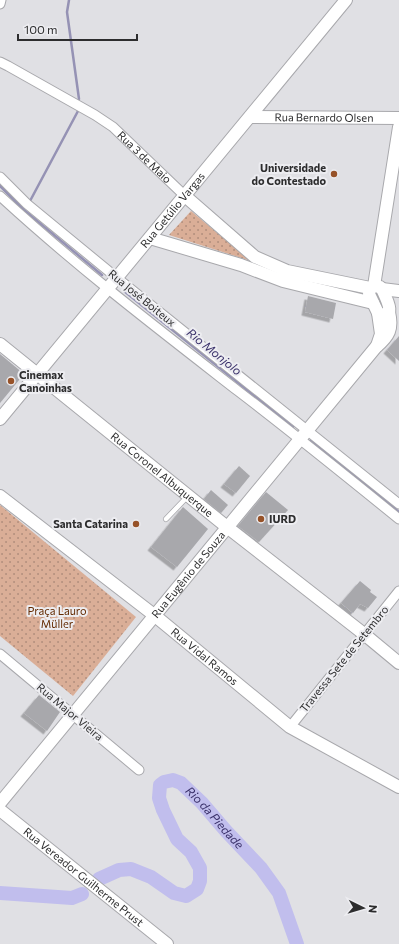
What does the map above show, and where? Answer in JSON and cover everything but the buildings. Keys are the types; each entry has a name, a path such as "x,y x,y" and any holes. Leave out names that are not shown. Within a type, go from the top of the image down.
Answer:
{"street":[{"path":"0,4 1,0"},
{"name":"Rua Getúlio Vargas","path":"0,419 345,0"},
{"name":"Rua 3 de Maio","path":"0,62 95,115 113,127 185,196 255,257 287,271 337,282 399,291"},
{"name":"Rua Bernardo Olsen","path":"250,117 399,118"},
{"path":"386,310 369,294 375,288 399,127"},
{"name":"Rua José Boiteux","path":"0,177 27,204 303,434 399,519"},
{"name":"Rua José Boiteux","path":"0,196 31,225 107,289 399,504"},
{"path":"150,238 248,268 283,281 335,294 386,310"},
{"path":"248,268 255,257"},
{"path":"335,294 337,282"},
{"path":"375,288 390,305 386,310"},
{"name":"Rua Eugênio de Souza","path":"0,803 376,347 381,334 380,324 386,310"},
{"name":"Rua Coronel Albuquerque","path":"0,344 188,496 399,663"},
{"name":"Rua Vidal Ramos","path":"0,496 154,616 290,727 399,787"},
{"name":"Travessa Sete de Setembro","path":"290,727 399,591"},
{"name":"Rua Major Vieira","path":"0,654 139,770"},
{"name":"Rua Vereador Guilherme Prust","path":"0,810 167,944"}],"lane":[{"path":"166,519 188,496"}],"green space":[{"path":"191,211 251,261 169,235"},
{"name":"Praça Lauro Müller","path":"0,505 136,617 73,696 0,636"}],"waterway":[{"path":"69,0 67,12 79,99"},
{"path":"30,201 78,111"},
{"name":"Rio Monjolo","path":"0,186 24,210 102,275"},
{"name":"Rio Monjolo","path":"124,291 293,427"},
{"name":"Rio Monjolo","path":"311,440 399,512"},
{"name":"Rio da Piedade","path":"99,879 119,870 131,869 151,877 174,893 186,896 197,889 200,881 200,868 191,852 177,839 159,798 160,785 164,782 173,780 181,783 202,803 261,868 279,893 297,944"},
{"name":"Rio da Piedade","path":"0,893 72,898 82,894"}],"place":[{"name":"Universidade do Contestado","path":"334,174"},
{"name":"Cinemax Canoinhas","path":"11,381"},
{"name":"IURD","path":"261,519"},
{"name":"Santa Catarina","path":"136,524"}]}
